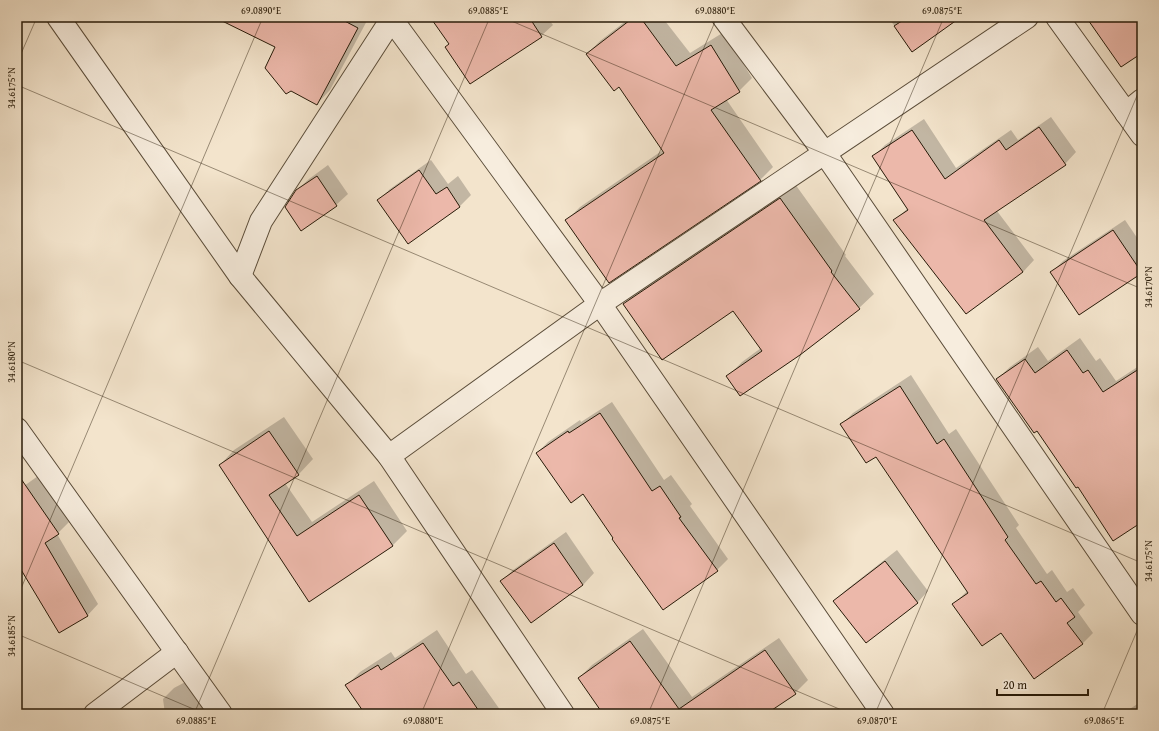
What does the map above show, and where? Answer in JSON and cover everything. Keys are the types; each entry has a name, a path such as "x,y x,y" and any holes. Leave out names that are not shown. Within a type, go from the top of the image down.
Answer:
{"street":[{"path":"58,17 240,276 389,456 563,714"},
{"path":"723,17 824,152 1142,614"},
{"path":"389,456 600,304 1027,17"},
{"path":"1057,17 1134,107 1142,135"},
{"path":"240,276 261,221 392,18 600,304 883,714"},
{"path":"19,434 221,714"},
{"path":"95,714 177,652"}],"building":[{"path":"214,17 337,17 358,28 317,105 291,91 286,94 265,68 275,47"},
{"path":"430,17 529,17 542,37 470,84 445,47 449,44"},
{"path":"634,17 640,17 676,66 711,45 740,92 711,110 761,181 609,283 565,220 664,153 619,87 614,91 586,54"},
{"path":"908,17 961,17 912,52 894,26"},
{"path":"1086,17 1142,17 1142,53 1121,67"},
{"path":"1039,127 1066,165 984,220 1023,272 966,314 893,220 908,210 872,156 912,130 945,179 999,140 1006,150"},
{"path":"419,170 436,194 447,187 460,207 408,244 377,200"},
{"path":"317,176 337,206 301,231 285,207 296,190"},
{"path":"780,198 832,271 831,272 860,309 800,355 740,396 726,376 762,351 733,311 662,360 623,304"},
{"path":"1113,230 1142,273 1079,315 1050,272"},
{"path":"1067,350 1083,373 1088,370 1103,392 1142,367 1142,522 1113,541 1078,487 1076,488 1037,431 1034,433 996,379 1025,359 1035,373"},
{"path":"900,386 937,444 944,439 1008,537 1005,540 1036,584 1041,581 1056,602 1061,598 1075,617 1067,623 1083,644 1034,679 1001,633 982,646 952,604 968,593 876,457 866,463 840,424"},
{"path":"600,413 652,491 660,486 681,517 679,518 718,571 663,610 612,539 613,538 583,494 571,503 536,453 568,431 569,433"},
{"path":"269,431 299,475 269,495 297,536 359,495 393,546 309,602 219,465"},
{"path":"17,473 59,534 45,543 88,616 59,633 17,563"},
{"path":"554,543 583,585 531,623 500,581"},
{"path":"885,561 918,603 866,643 833,601"},
{"path":"630,641 679,709 765,650 796,694 766,714 603,714 578,678"},
{"path":"423,643 453,686 459,682 481,714 365,714 345,685 378,665 381,670"}]}
